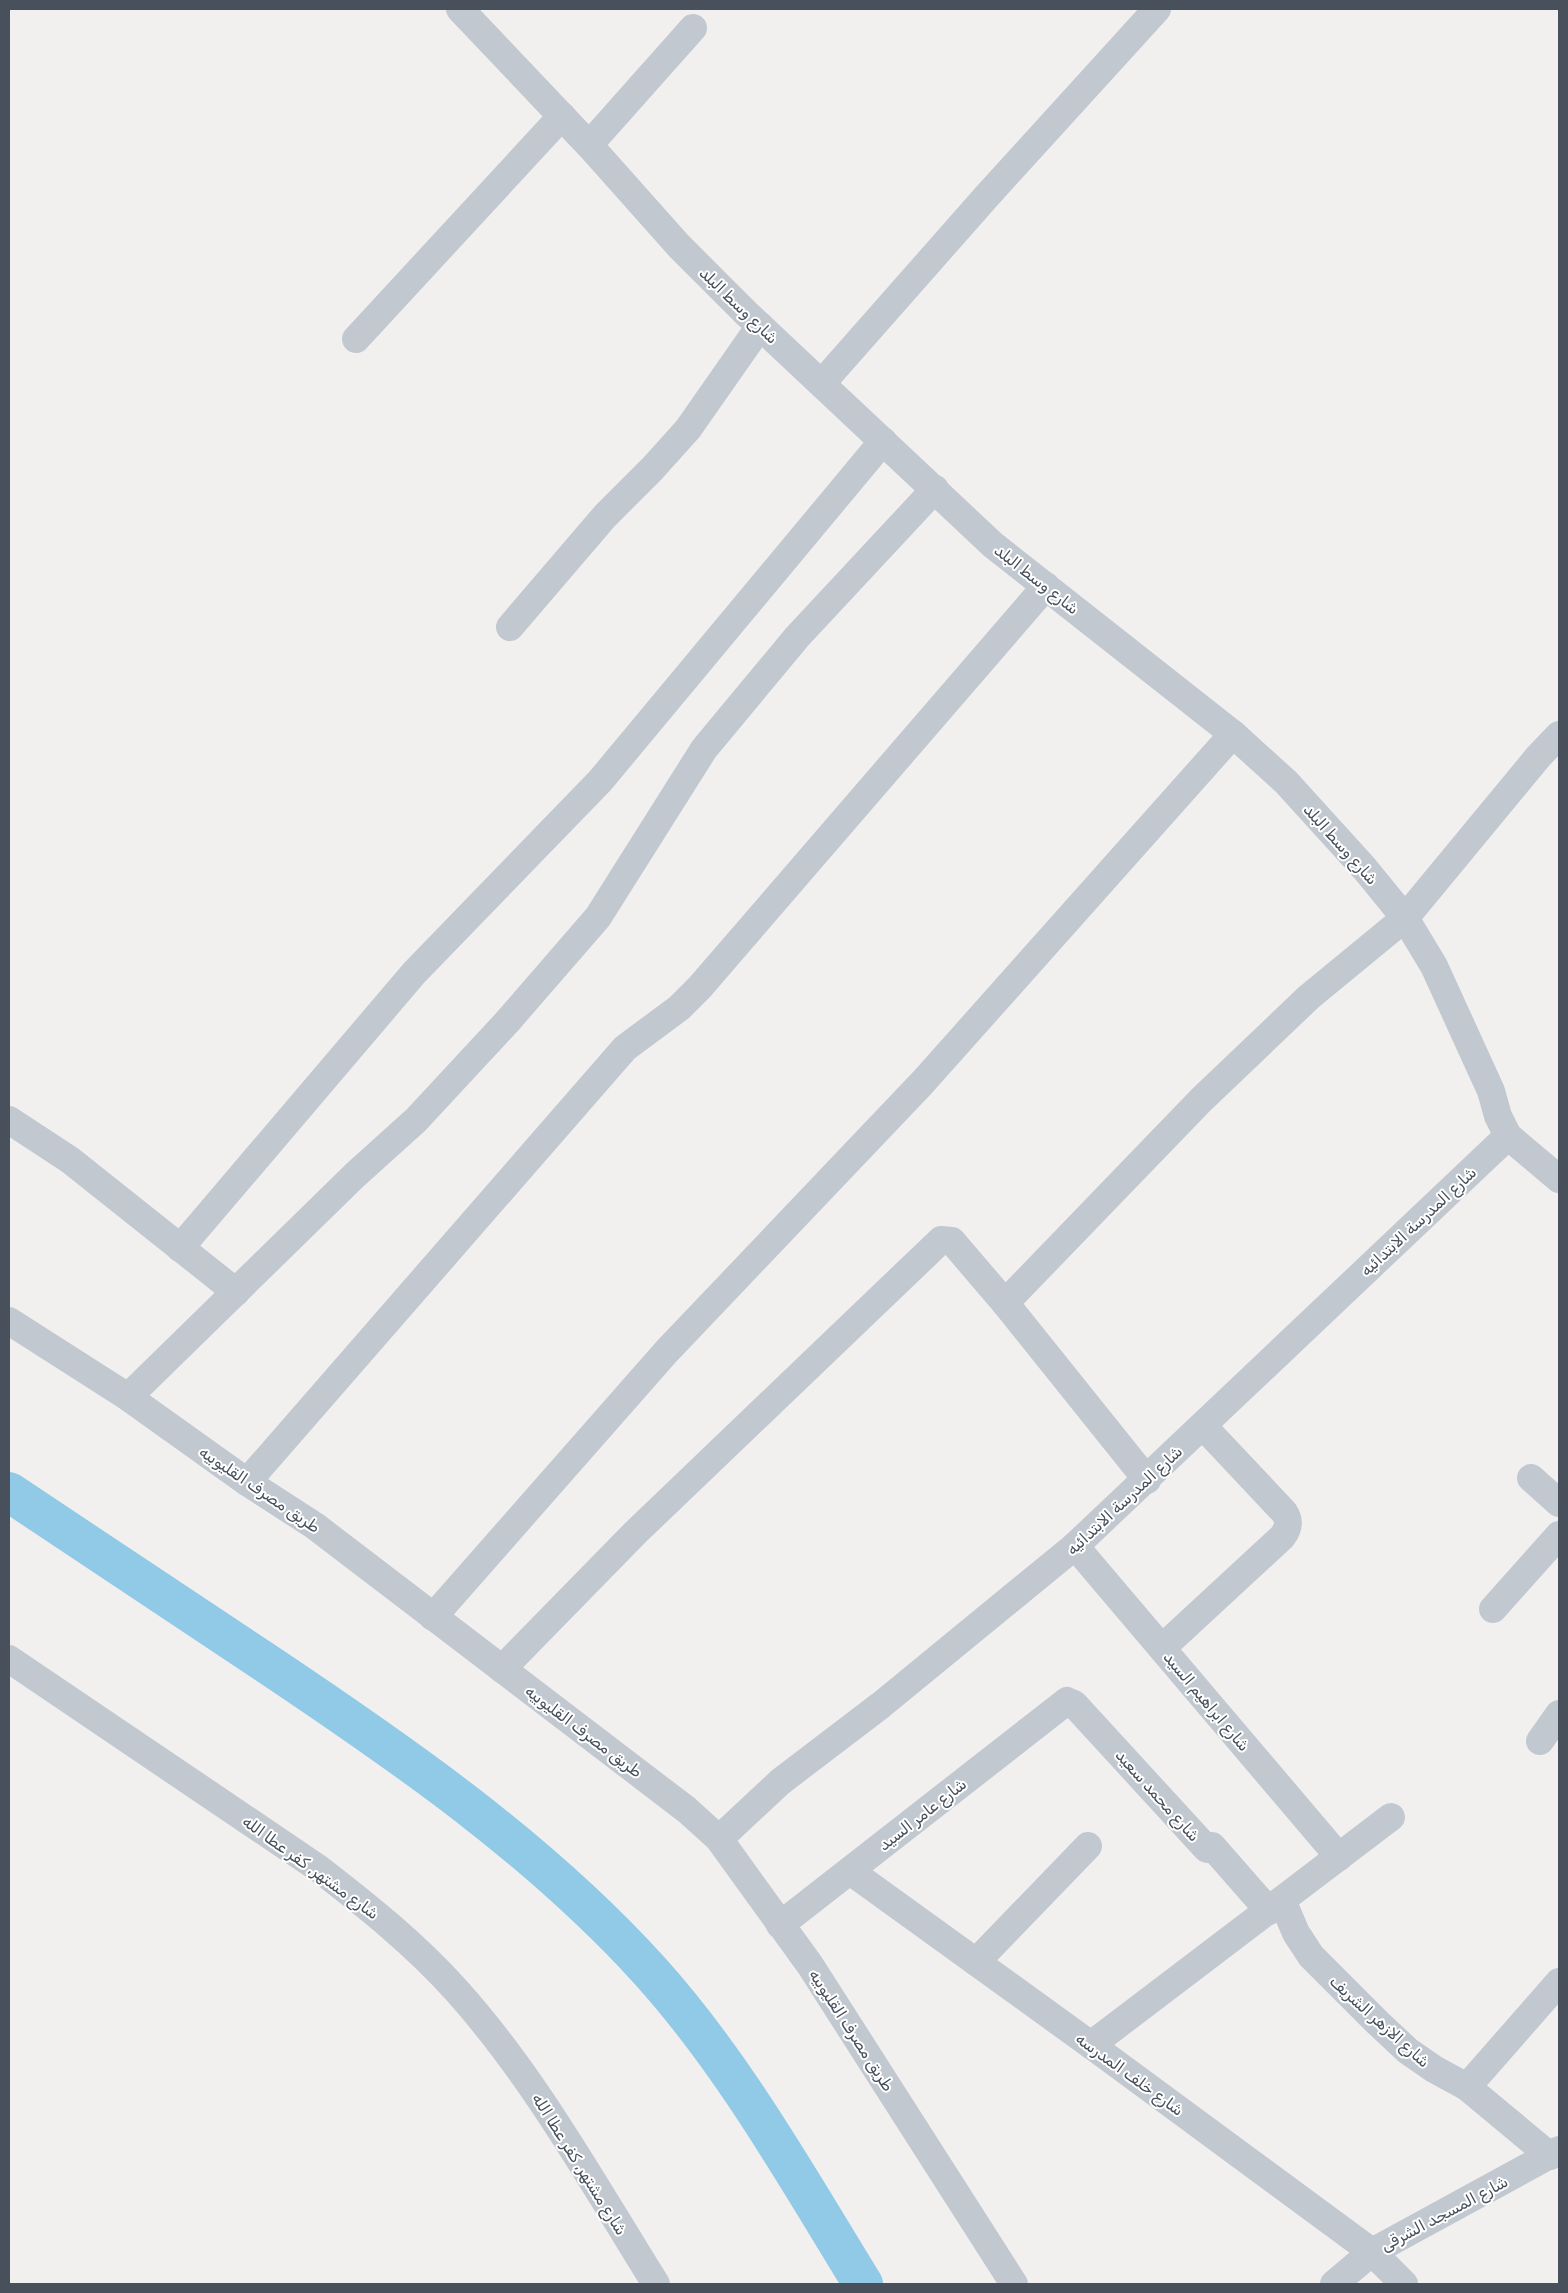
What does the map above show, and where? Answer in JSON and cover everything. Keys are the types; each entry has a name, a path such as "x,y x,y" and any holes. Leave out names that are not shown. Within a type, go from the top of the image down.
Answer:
{"street":[{"name":"شارع وسط البلد","path":"460,9 589,145 679,246 760,326 993,545 1233,734 1286,782 1365,869 1405,918 1434,966 1491,1091 1498,1116 1508,1136 1559,1179"},
{"path":"822,384 986,197 1157,9"},
{"path":"589,145 693,28"},
{"path":"356,340 562,116"},
{"path":"510,626 605,516 652,470 688,429 760,326"},
{"path":"180,1248 414,973 600,781 883,441"},
{"path":"128,1397 355,1175 416,1120 507,1022 598,917 704,748 798,637 935,489"},
{"path":"247,1482 625,1048 679,1008 700,987 1046,586"},
{"path":"433,1617 666,1352 923,1082 1233,734"},
{"path":"1005,1303 1201,1100 1309,998 1405,918 1538,757 1559,735"},
{"path":"9,1120 70,1160 236,1292"},
{"name":"شارع المدرسة الابتدائيه","path":"719,1839 780,1782 881,1706 1075,1546 1508,1136"},
{"path":"502,1669 636,1532 941,1240 952,1241 1005,1303 1146,1480"},
{"name":"طريق مصرف القليوبيه","path":"9,1321 128,1397 247,1482 315,1526 687,1810 719,1839 810,1964 1014,2284"},
{"path":"1162,1648 1282,1537 1289,1525 1284,1512 1203,1426"},
{"path":"1531,1478 1559,1503"},
{"path":"1492,1609 1559,1535"},
{"name":"شارع ابراهيم السيد","path":"1075,1546 1339,1857"},
{"name":"شارع مشتهر, كفر عطا الله","path":"9,1659 318,1868 367,1905 413,1946 457,1990 496,2038 532,2088 656,2284"},
{"name":"شارع محمد سعيد","path":"1063,1702 1070,1701 1074,1704 1207,1849 1211,1845 1276,1906"},
{"name":"شارع عامر السيد","path":"780,1925 1063,1702"},
{"path":"1540,1741 1559,1714"},
{"path":"1091,2045 1391,1817"},
{"path":"976,1962 1088,1846"},
{"name":"شارع خلف المدرسه","path":"850,1871 1091,2045 1372,2252 1404,2284"},
{"name":"شارع الازهر الشريف","path":"1276,1906 1311,1956 1408,2051 1434,2070 1467,2087 1555,2153"},
{"path":"1467,2087 1559,1982"},
{"name":"شارع المسجد الشرقى","path":"1334,2284 1372,2252 1555,2153"}],"waterway":[{"path":"9,1492 368,1732 467,1805 561,1883 649,1970 709,2044 737,2082 789,2162 863,2284"}]}
